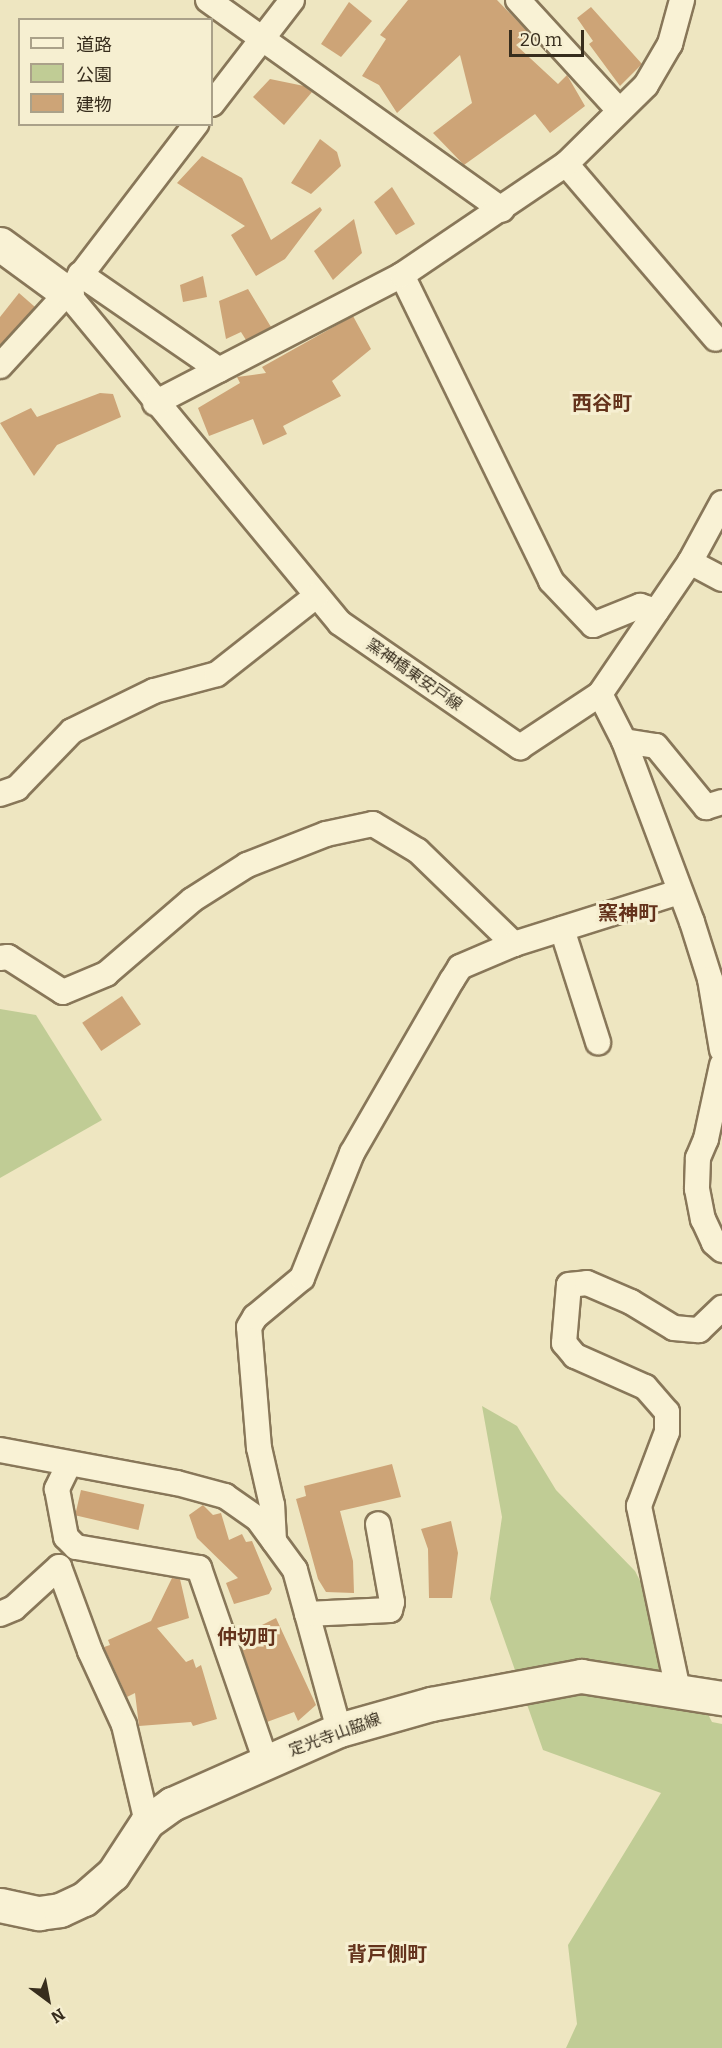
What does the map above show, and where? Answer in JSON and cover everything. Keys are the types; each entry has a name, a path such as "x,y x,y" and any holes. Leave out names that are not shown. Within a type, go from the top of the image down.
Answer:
{"main road":[{"name":"窯神橋東安戸線","path":"0,244 74,284"},
{"name":"定光寺山脇線","path":"0,1905 39,1913 60,1910 84,1899 113,1874 147,1822 202,1788 339,1730 431,1704 581,1676 722,1698"}],"street":[{"path":"208,0 502,210"},
{"path":"213,103 292,0"},
{"path":"518,0 618,109"},
{"path":"155,403 402,275 502,210 566,164 618,109 646,85 670,44 682,0"},
{"path":"0,366 74,284 193,126"},
{"path":"566,164 716,339"},
{"path":"402,275 551,581 593,625 640,606 656,611"},
{"path":"74,284 219,370"},
{"name":"窯神橋東安戸線","path":"74,284 155,403 340,623 520,747 600,694"},
{"path":"722,502 690,562 600,694 624,741 710,979 722,1050"},
{"path":"690,562 722,579"},
{"path":"0,794 16,788 72,731 154,691 217,674 316,596"},
{"path":"624,741 656,746 706,807 722,802"},
{"path":"0,958 8,957 63,992 106,974 192,900 247,865 326,834 373,824 418,851 514,944"},
{"path":"274,1541 272,1505 259,1448 249,1327 255,1317 302,1278 352,1153 460,968 514,944 679,891"},
{"path":"562,929 598,1042"},
{"path":"722,1065 706,1139 698,1158 697,1189 703,1219 714,1243 722,1250"},
{"path":"678,1690 639,1506 667,1432 667,1412 645,1387 575,1356 564,1343 569,1285 586,1283 631,1302 674,1328 699,1330 722,1308"},
{"path":"0,1450 177,1483 225,1496 257,1518 295,1570 339,1730"},
{"path":"69,1464 57,1489 66,1537 76,1547 199,1568 266,1761"},
{"path":"307,1614 390,1610 392,1602 378,1524"},
{"path":"0,1614 14,1608 59,1567 90,1651 124,1725 147,1822"}],"green space":[{"path":"0,1009 36,1015 102,1120 0,1178"},
{"path":"482,1406 517,1426 556,1490 635,1571 712,1722 722,1724 722,2048 566,2048 577,2024 568,1945 661,1793 543,1750 490,1599 502,1517"}],"building":[{"path":"408,0 497,0 530,34 516,45 558,84 567,75 585,106 550,133 535,114 464,165 433,133 472,103 460,55 397,113 379,85 362,76 386,39 380,35"},
{"path":"349,2 372,21 341,57 321,44"},
{"path":"591,7 642,64 620,86 589,44 593,41 577,18"},
{"path":"270,79 304,86 312,92 284,125 253,97"},
{"path":"320,139 337,152 341,166 311,194 291,183"},
{"path":"202,156 242,178 271,240 320,207 322,210 285,259 256,276 231,235 245,226 177,183"},
{"path":"392,187 415,224 396,235 374,202"},
{"path":"354,219 362,253 333,280 314,251"},
{"path":"203,276 207,297 183,302 180,285"},
{"path":"248,289 271,327 246,340 241,332 226,339 219,301"},
{"path":"19,293 35,307 0,345 0,317"},
{"path":"353,316 371,349 332,381 341,396 283,426 287,434 263,445 253,419 209,436 198,408 240,383 237,377 266,373 262,367"},
{"path":"100,393 113,394 121,417 57,445 34,476 0,423 31,408 37,417"},
{"path":"122,996 141,1024 101,1051 82,1023"},
{"path":"392,1464 401,1497 340,1511 353,1561 354,1593 326,1592 318,1579 296,1499 306,1496 304,1486"},
{"path":"81,1490 144,1505 138,1530 75,1515"},
{"path":"203,1505 213,1515 221,1513 229,1540 242,1534 246,1542 252,1541 272,1589 269,1594 234,1604 226,1583 238,1578 197,1538 189,1515"},
{"path":"451,1521 458,1553 452,1598 429,1598 428,1549 421,1529"},
{"path":"172,1578 180,1579 189,1618 157,1628 186,1662 193,1659 196,1668 201,1665 217,1719 193,1726 191,1722 139,1726 135,1693 127,1697 104,1647 110,1645 108,1640 151,1621"},
{"path":"276,1618 316,1705 298,1721 294,1712 267,1722 238,1637"}],"district":[{"name":"西谷町","path":"602,403"},
{"name":"窯神町","path":"628,913"},
{"name":"仲切町","path":"247,1637"},
{"name":"背戸側町","path":"387,1954"}]}
